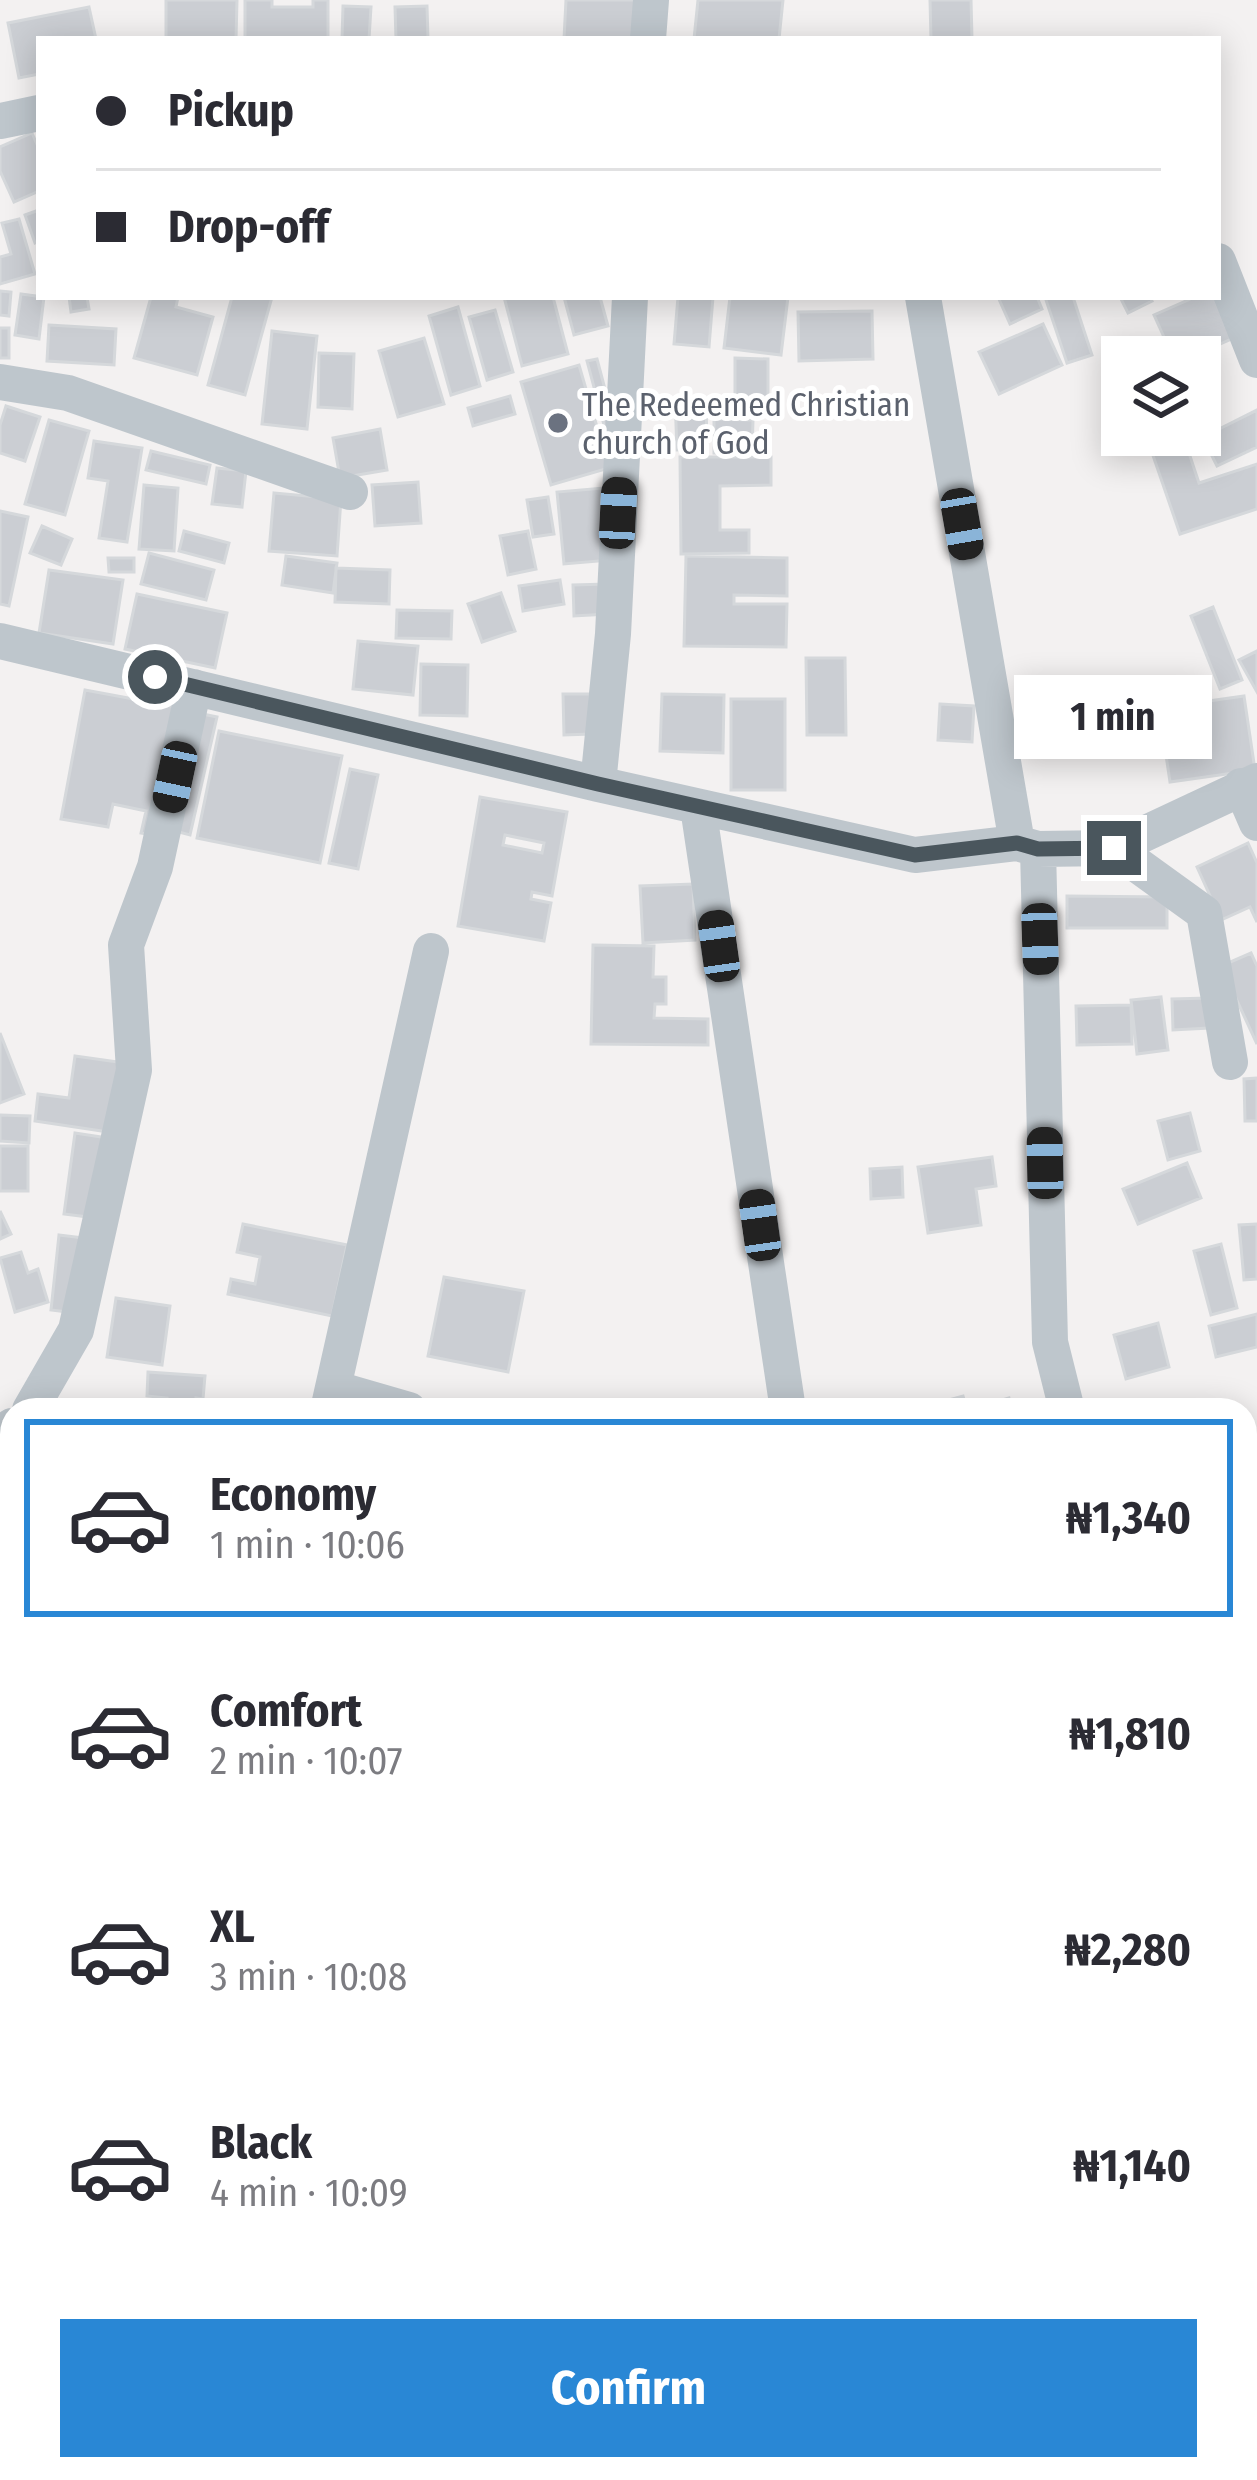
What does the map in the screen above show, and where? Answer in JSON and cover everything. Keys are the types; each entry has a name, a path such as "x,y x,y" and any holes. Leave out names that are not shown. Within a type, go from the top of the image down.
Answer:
{"street":[{"path":"648,36 651,0"},
{"path":"0,121 36,114"},
{"path":"1221,269 1257,360"},
{"path":"598,784 613,634 630,300"},
{"path":"924,300 1028,846 1050,1342 1064,1398"},
{"path":"0,382 68,393 350,492"},
{"path":"0,641 915,855 1028,846 1114,848 1249,783 1257,823"},
{"path":"37,1398 76,1330 134,1070 126,945 155,867 194,687"},
{"path":"698,807 786,1398"},
{"path":"1114,848 1204,913 1230,1062"},
{"path":"330,1398 431,951"}],"building":[{"path":"166,0 237,0 236,36 166,36"},
{"path":"245,0 272,0 272,7 313,7 313,0 328,0 328,36 245,36"},
{"path":"566,0 638,0 636,36 564,36"},
{"path":"698,0 783,0 779,36 694,36"},
{"path":"930,0 971,0 972,36 931,36"},
{"path":"343,6 371,7 369,36 342,36"},
{"path":"427,6 428,36 396,36 395,7"},
{"path":"89,7 95,36 36,36 36,75 19,78 8,23"},
{"path":"32,133 36,192 14,202 0,171 0,147"},
{"path":"36,211 35,243 25,215"},
{"path":"19,219 35,274 0,284 0,257 11,254 2,223"},
{"path":"0,291 11,292 9,316 0,315"},
{"path":"21,294 44,300 39,339 15,335"},
{"path":"69,300 88,300 89,309 71,312"},
{"path":"150,300 177,300 176,307 213,317 197,375 134,358"},
{"path":"231,300 271,300 245,395 208,385"},
{"path":"505,300 554,300 568,354 522,366"},
{"path":"565,300 601,300 608,326 574,335"},
{"path":"678,300 713,300 709,347 674,344"},
{"path":"730,300 788,300 781,355 724,348"},
{"path":"999,300 1038,300 1042,309 1010,324"},
{"path":"1046,300 1074,300 1092,355 1067,363"},
{"path":"1122,300 1152,300 1152,301 1128,313"},
{"path":"1188,300 1220,300 1238,336 1221,344 1221,336 1164,336 1154,315"},
{"path":"458,307 480,386 451,395 429,316"},
{"path":"495,310 513,372 487,380 469,317"},
{"path":"872,311 873,359 799,361 798,312"},
{"path":"1043,324 1062,365 999,394 979,352"},
{"path":"49,325 116,329 114,365 47,361"},
{"path":"0,328 9,328 9,358 0,358"},
{"path":"272,331 317,336 307,429 262,424"},
{"path":"424,338 444,404 398,417 379,351"},
{"path":"319,353 354,354 352,409 318,407"},
{"path":"735,358 768,359 768,397 735,397"},
{"path":"597,359 618,438 608,440 587,361"},
{"path":"579,365 609,468 551,485 521,382"},
{"path":"510,396 515,414 473,426 468,408"},
{"path":"706,398 707,449 677,450 675,399"},
{"path":"6,406 40,417 25,461 0,453"},
{"path":"1257,410 1257,447 1217,466 1212,456 1221,456 1221,428"},
{"path":"714,419 753,420 752,454 714,453"},
{"path":"49,420 89,431 65,515 25,504"},
{"path":"380,429 387,470 340,478 333,438"},
{"path":"94,441 142,448 127,542 99,538 108,481 88,478"},
{"path":"151,451 210,465 206,484 146,470"},
{"path":"1153,456 1190,456 1199,483 1257,464 1257,509 1180,534"},
{"path":"680,457 771,457 771,485 720,486 720,530 749,530 749,553 681,554"},
{"path":"217,468 246,471 242,507 212,504"},
{"path":"418,482 421,523 375,526 372,485"},
{"path":"144,485 178,488 174,551 139,549"},
{"path":"603,488 611,560 564,564 557,492"},
{"path":"274,493 341,499 337,556 269,551"},
{"path":"548,497 554,534 533,537 527,500"},
{"path":"0,511 28,517 9,606 0,604"},
{"path":"42,526 72,539 61,565 30,553"},
{"path":"184,531 229,543 224,563 179,551"},
{"path":"528,531 536,569 508,575 500,536"},
{"path":"149,553 214,570 206,600 141,584"},
{"path":"286,556 337,563 333,593 282,585"},
{"path":"686,556 787,558 787,596 734,595 734,604 787,604 786,647 684,646"},
{"path":"108,558 134,558 134,572 109,572"},
{"path":"336,568 390,570 389,604 335,602"},
{"path":"49,570 123,580 113,644 39,633"},
{"path":"560,580 564,604 523,611 519,586"},
{"path":"607,584 608,614 574,616 573,585"},
{"path":"501,593 515,631 482,642 468,604"},
{"path":"137,594 227,613 215,668 125,649"},
{"path":"1213,607 1242,680 1220,689 1191,616"},
{"path":"397,610 452,611 451,639 396,638"},
{"path":"358,641 418,646 413,695 353,689"},
{"path":"1257,651 1257,692 1239,660"},
{"path":"806,658 845,658 846,735 807,735"},
{"path":"421,664 468,665 467,716 420,715"},
{"path":"85,690 182,708 158,836 141,833 146,811 113,804 108,827 61,819"},
{"path":"563,694 590,694 591,734 564,735"},
{"path":"662,694 724,695 723,753 660,751"},
{"path":"1244,696 1255,770 1170,782 1159,708"},
{"path":"731,699 785,699 785,790 731,790"},
{"path":"940,704 974,706 972,742 938,740"},
{"path":"193,712 217,717 190,835 167,829"},
{"path":"219,731 342,756 320,863 197,838"},
{"path":"350,769 378,775 358,869 329,863"},
{"path":"480,797 567,812 552,896 532,892 531,899 551,903 544,941 458,926","holes":["505,835 544,843 542,853 503,845"]},
{"path":"1248,843 1257,863 1257,922 1250,907 1221,920 1197,867"},
{"path":"693,884 695,940 643,943 640,886"},
{"path":"1067,896 1167,897 1167,928 1067,928"},
{"path":"593,945 654,946 653,977 666,977 666,1004 655,1004 654,1018 708,1019 708,1045 591,1044"},
{"path":"1251,953 1257,966 1257,1044 1221,966"},
{"path":"1161,997 1168,1050 1137,1054 1131,1000"},
{"path":"1208,998 1209,1028 1173,1030 1172,999"},
{"path":"1131,1005 1132,1044 1077,1045 1076,1006"},
{"path":"0,1033 24,1094 0,1103"},
{"path":"75,1056 125,1063 115,1133 35,1121 38,1094 69,1098"},
{"path":"1257,1078 1257,1121 1245,1121 1244,1079"},
{"path":"1190,1113 1200,1151 1168,1160 1158,1121"},
{"path":"0,1115 30,1116 29,1143 0,1141"},
{"path":"75,1133 108,1138 96,1218 64,1214"},
{"path":"0,1146 28,1146 28,1191 0,1191"},
{"path":"992,1157 996,1186 976,1189 981,1225 928,1233 918,1167"},
{"path":"1187,1163 1201,1198 1138,1224 1123,1189"},
{"path":"902,1167 903,1197 871,1199 870,1169"},
{"path":"0,1211 11,1234 0,1239"},
{"path":"243,1224 347,1245 332,1316 228,1294 231,1279 255,1284 260,1257 237,1252"},
{"path":"1257,1224 1257,1279 1244,1280 1239,1225"},
{"path":"59,1235 84,1238 76,1313 51,1310"},
{"path":"1221,1244 1237,1308 1211,1315 1194,1251"},
{"path":"21,1252 28,1273 38,1269 48,1302 15,1312 0,1258"},
{"path":"444,1277 524,1291 508,1372 428,1356"},
{"path":"116,1298 170,1306 162,1365 107,1357"},
{"path":"1257,1314 1257,1347 1216,1357 1209,1326"},
{"path":"1158,1323 1169,1367 1126,1379 1114,1335"},
{"path":"148,1372 205,1376 203,1398 147,1396"}],"place":[{"name":"The Redeemed Christian church of God","path":"558,423"}],"route":[{"path":"155,677 915,855 1017,843 1038,849 1114,848"}]}
